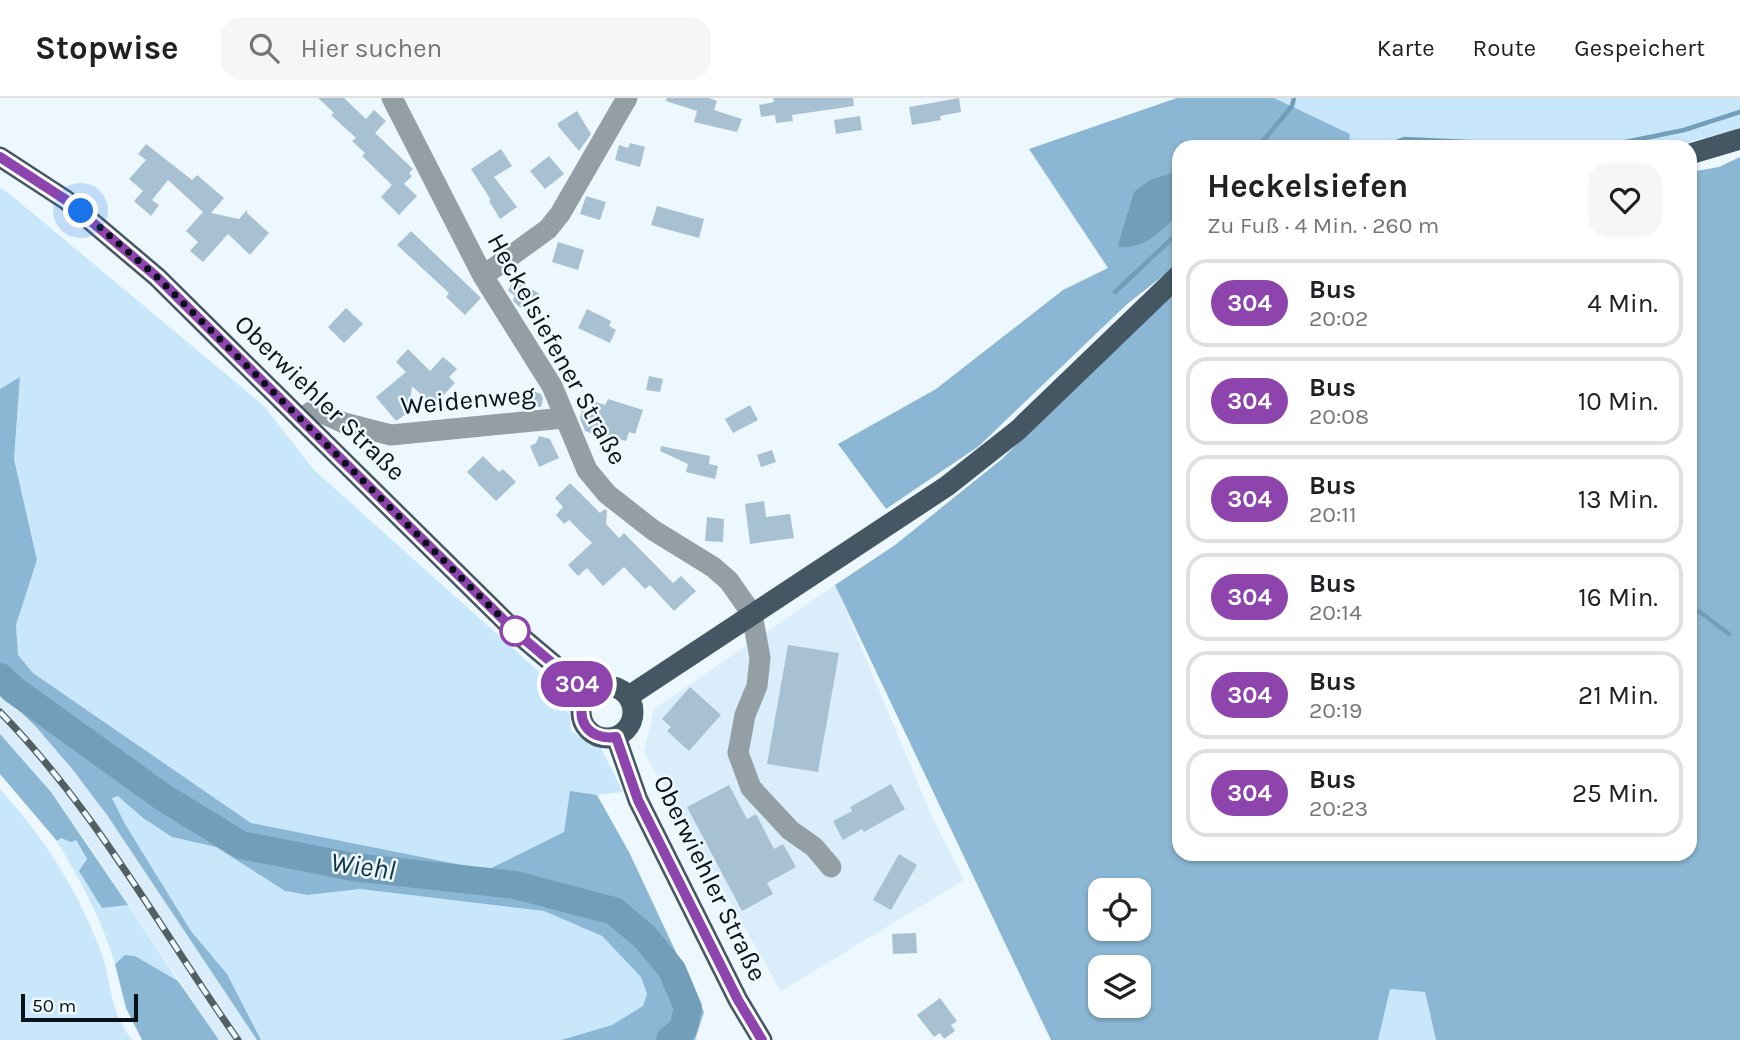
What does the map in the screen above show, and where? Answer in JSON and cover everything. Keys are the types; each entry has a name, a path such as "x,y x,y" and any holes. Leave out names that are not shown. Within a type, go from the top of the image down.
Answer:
{"main road":[{"path":"1697,152 1740,139"},
{"name":"Oberwiehler Straße","path":"0,157 66,200 157,277 518,634 588,693"},
{"path":"629,696 957,478 1017,430 1172,282"},
{"path":"603,685 611,685 620,688 629,696 634,710 633,718 629,726 616,737 598,737 585,726 581,709 588,693 603,685"},
{"name":"Oberwiehler Straße","path":"616,737 638,800 738,1000 762,1040"}],"street":[{"name":"Heckelsiefener Straße","path":"392,98 483,276 552,386 587,470 607,494 653,530 713,567 729,581 752,614"},
{"path":"483,276 548,229 560,214 627,98"},
{"name":"Weidenweg","path":"301,420 311,412 320,412 344,423 391,435 564,418"},
{"path":"752,614 760,658 757,686 745,715 738,752 751,788 790,830 814,847 831,867"}],"shaded area":[{"path":"1177,98 1274,98 1350,134 1349,140 1172,140 1172,269 1126,305 979,446 886,509 838,444 936,389 1063,290 1108,268 1029,149"},
{"path":"1274,98 1740,98 1740,129 1697,140 1349,140 1349,134"},
{"path":"1740,157 1740,1040 1436,1040 1425,992 1390,989 1378,1040 1051,1040 835,585 895,545 1002,459 1172,285 1172,861 1697,861 1697,171 1719,167"},
{"path":"1172,173 1172,220 1152,238 1136,245 1118,247 1134,192 1150,180"},
{"path":"0,188 264,406 314,470 556,687 569,703 571,731 602,750 623,792 597,795 570,792 564,832 487,870 251,823 33,673 18,655 16,625 37,560 14,459 20,378 0,389"},
{"path":"20,377 14,459 37,560 16,625 18,655 33,673 251,823 487,870 564,832 570,791 597,795 629,852 704,1012 695,1040 561,1040 612,1025 643,1006 647,994 641,977 602,936 544,911 360,889 308,895 285,891 216,847 172,837 143,818 118,796 112,798 125,824 191,931 227,974 261,1040 257,1040 107,815 37,728 0,691 0,389"},
{"path":"835,585 932,817 964,880 781,991 644,752 654,709"},
{"path":"0,691 37,728 107,815 257,1040 219,1040 51,792 0,734"},
{"path":"0,734 51,792 128,905 102,908 79,871 87,859 76,840 71,842 61,838 57,841 0,774"},
{"path":"0,789 31,825 70,884 100,949 118,1017 132,1040 0,1040"},
{"path":"118,795 143,818 172,837 216,847 285,891 308,895 360,889 544,911 602,936 641,977 647,994 644,1006 612,1025 561,1040 261,1040 227,974 191,931 125,824 112,798"},
{"path":"61,838 76,839 87,860 102,908 128,905 178,981 135,956 125,955 115,964 90,901 57,841"},
{"path":"125,955 135,956 178,981 219,1040 142,1040 126,1008 115,964"},
{"path":"1389,989 1425,992 1436,1040 1378,1040"}],"building":[{"path":"318,98 344,98 366,119 374,110 386,121 375,133 413,169 409,173 412,176 404,184 417,196 399,215 381,197 392,185 362,156 365,153 352,141 356,138 331,115 334,113"},
{"path":"667,98 709,98 717,101 714,110 742,119 737,132 694,122 697,111 666,101"},
{"path":"773,98 853,98 854,106 792,115 793,121 776,123 775,115 761,117 759,105 774,102"},
{"path":"959,98 961,112 940,116 941,120 912,125 909,107"},
{"path":"577,111 591,134 579,151 558,126 558,123"},
{"path":"860,116 862,130 836,134 834,120"},
{"path":"630,143 645,147 640,167 615,160 619,145 628,148"},
{"path":"146,144 192,180 197,175 224,198 211,213 239,219 247,210 269,233 250,255 228,234 203,262 190,251 198,242 186,231 203,212 168,180 152,200 159,205 151,216 134,201 143,191 129,179 146,160 138,154"},
{"path":"501,149 512,166 494,177 517,207 500,219 471,169"},
{"path":"549,156 564,174 545,189 530,171"},
{"path":"586,196 606,202 600,220 580,214"},
{"path":"657,206 704,219 699,238 651,225"},
{"path":"411,231 481,298 465,315 446,297 449,293 397,245"},
{"path":"558,242 584,250 578,270 552,262"},
{"path":"514,279 540,294 529,312 517,305 513,300 515,296 508,291"},
{"path":"346,308 363,324 344,343 328,327"},
{"path":"587,309 611,321 609,326 616,330 610,343 578,328"},
{"path":"408,349 430,371 443,357 457,369 449,377 455,383 433,406 412,386 409,412 396,421 376,397 406,372 396,362"},
{"path":"649,376 663,379 660,392 646,390"},
{"path":"533,391 541,394 541,407 528,406"},
{"path":"608,399 643,410 635,434 629,432 626,441 585,431 580,418 582,411 592,414 596,402 605,405"},
{"path":"750,405 758,420 733,433 725,419"},
{"path":"539,436 550,439 559,458 539,467 530,446 536,443"},
{"path":"661,446 710,456 709,464 718,466 715,479 686,472 688,464 660,451"},
{"path":"772,450 776,462 761,467 757,455"},
{"path":"483,456 499,472 503,469 516,482 496,501 467,472"},
{"path":"570,483 600,513 605,509 607,511 606,524 619,538 624,533 673,583 681,576 696,591 674,611 650,585 645,589 624,567 603,586 587,568 578,576 568,565 592,543 569,520 564,524 556,515 563,507 555,498"},
{"path":"764,501 766,517 790,514 794,538 750,544 745,504"},
{"path":"707,517 724,519 723,542 705,541"},
{"path":"788,645 839,653 818,772 767,764"},
{"path":"690,687 721,715 689,751 667,731 671,727 662,719"},
{"path":"891,784 905,809 864,832 862,829 843,840 833,821 852,811 850,807"},
{"path":"729,785 747,819 756,814 774,849 783,844 796,867 767,883 773,894 742,911 687,807"},
{"path":"899,854 917,865 891,910 873,900"},
{"path":"916,933 917,953 893,954 892,934"},
{"path":"940,998 957,1021 951,1025 955,1031 944,1039 940,1033 934,1037 917,1015"}],"waterway":[{"path":"1264,140 1292,106 1294,98"},
{"path":"1635,140 1684,130 1740,112"},
{"path":"1401,140 1425,140"},
{"path":"1115,292 1172,239"},
{"path":"1697,611 1729,634"},
{"name":"Wiehl","path":"0,677 14,690 164,798 241,845 353,867 515,885 614,911 645,937 672,970 688,1008 683,1029 670,1040"}],"railway":[{"path":"0,712 34,749 96,829 238,1040"}],"bus line":[{"name":"304","path":"0,157 89,217 157,277 518,634 588,693 581,709 585,726 598,737 616,737 638,800 738,1000 762,1040"}],"route":[{"path":"81,211 157,277 518,634 515,631"}]}
